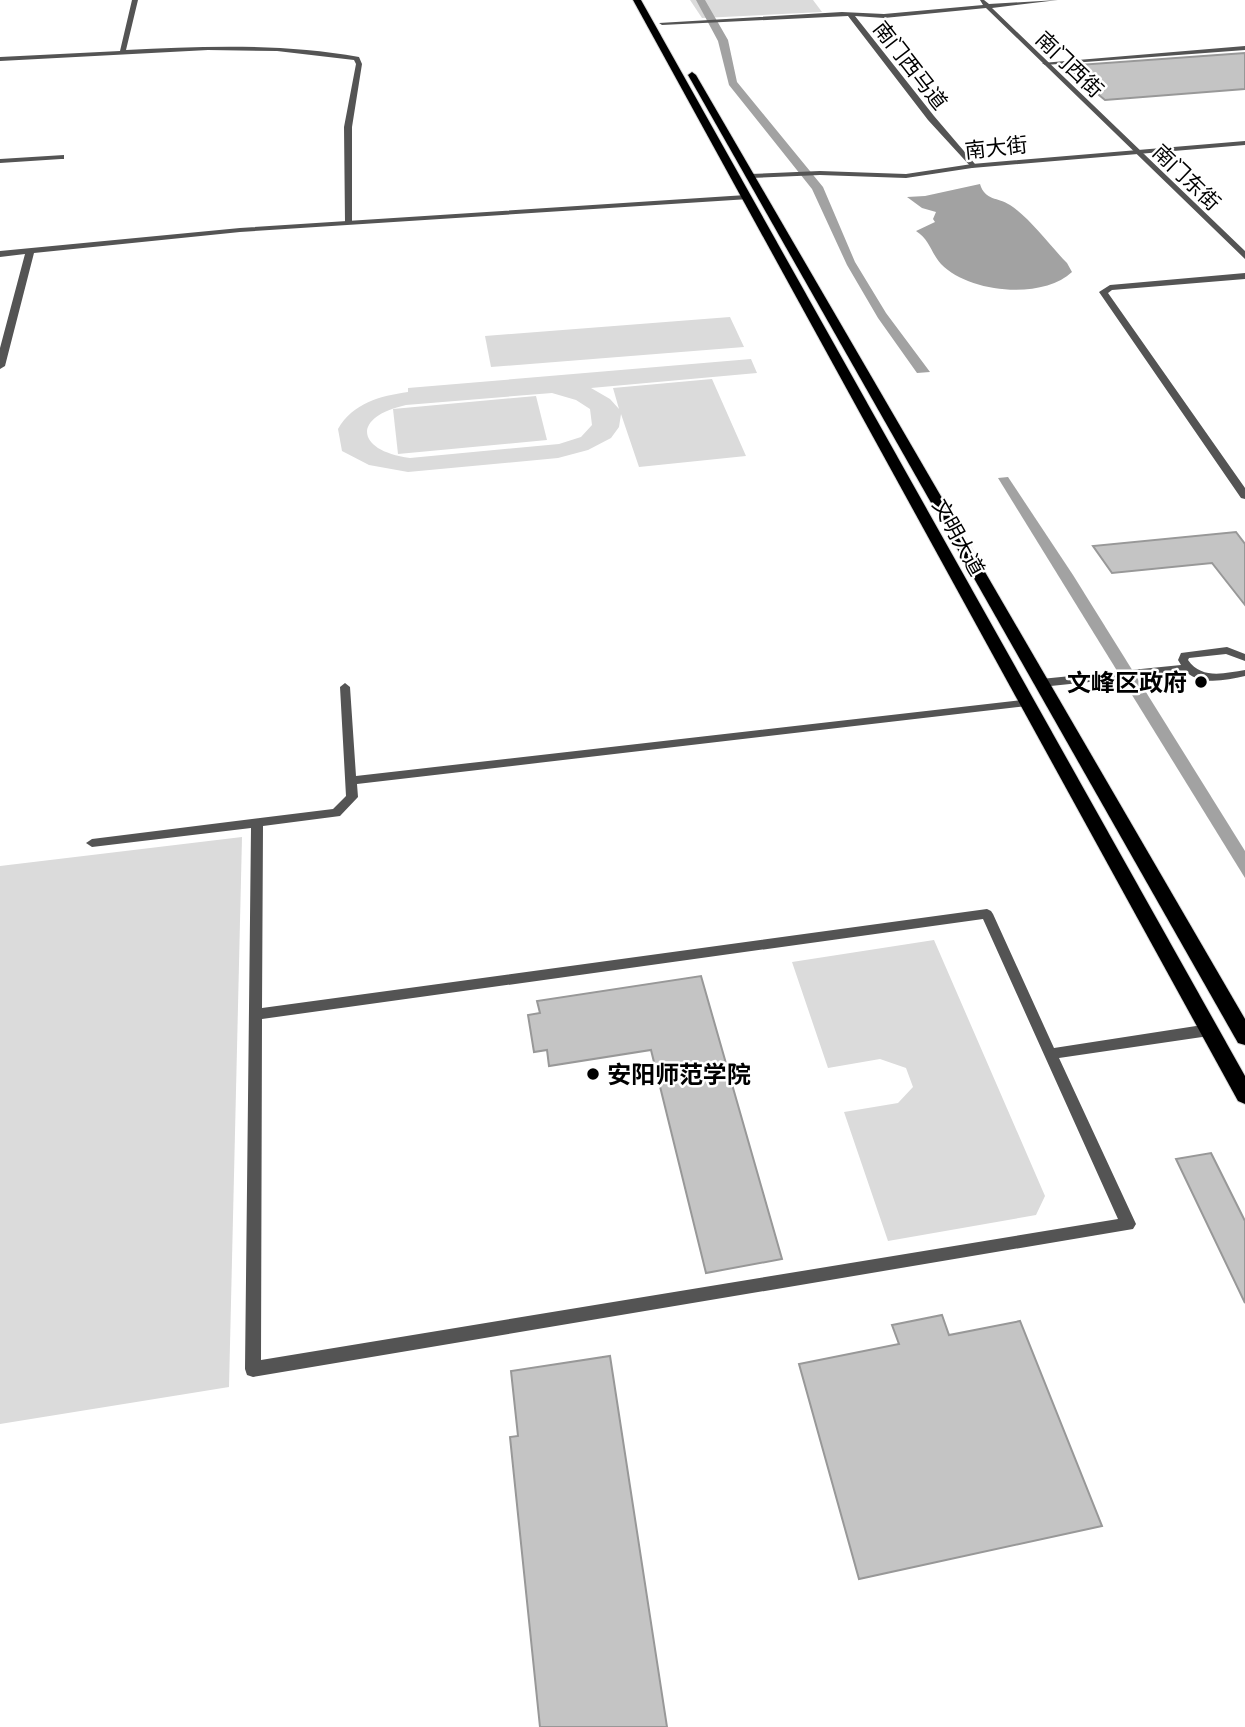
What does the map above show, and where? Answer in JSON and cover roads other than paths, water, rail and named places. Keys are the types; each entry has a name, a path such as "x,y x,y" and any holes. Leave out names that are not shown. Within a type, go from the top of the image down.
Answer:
{"main road":[{"name":"文明大道","path":"637,0 1245,1095"},
{"name":"文明大道","path":"649,0 1245,1037"}],"street":[{"path":"123,50 135,0"},
{"path":"662,23 842,14 902,14 983,2 1055,0"},
{"name":"南门西街","path":"983,2 1136,152"},
{"name":"南门西马道","path":"837,7 842,14"},
{"name":"南门西马道","path":"851,16 972,166"},
{"path":"0,59 123,50 276,48 357,58 359,64 348,127 349,222"},
{"name":"南大街","path":"750,176 820,173 897,176 972,166 1245,143"},
{"name":"南门东街","path":"1136,152 1245,256"},
{"path":"0,161 61,157"},
{"path":"0,254 240,230 746,197"},
{"path":"0,366 30,251"},
{"path":"1245,276 1110,288 1103,292 1245,496"}],"lane":[{"path":"1045,63 1245,48"},
{"path":"1245,658 1227,650 1185,655 1183,660 1187,668 1201,678 1245,673"},
{"path":"1041,683 1187,668"},
{"path":"92,843 336,813 352,797 345,687"},
{"path":"351,781 1027,702"},
{"path":"256,1014 987,915 1128,1224 253,1369 257,823"},
{"path":"1050,1054 1209,1030"}],"place":[{"name":"文峰区政府","path":"1201,682"},
{"name":"安阳师范学院","path":"593,1074"}]}
